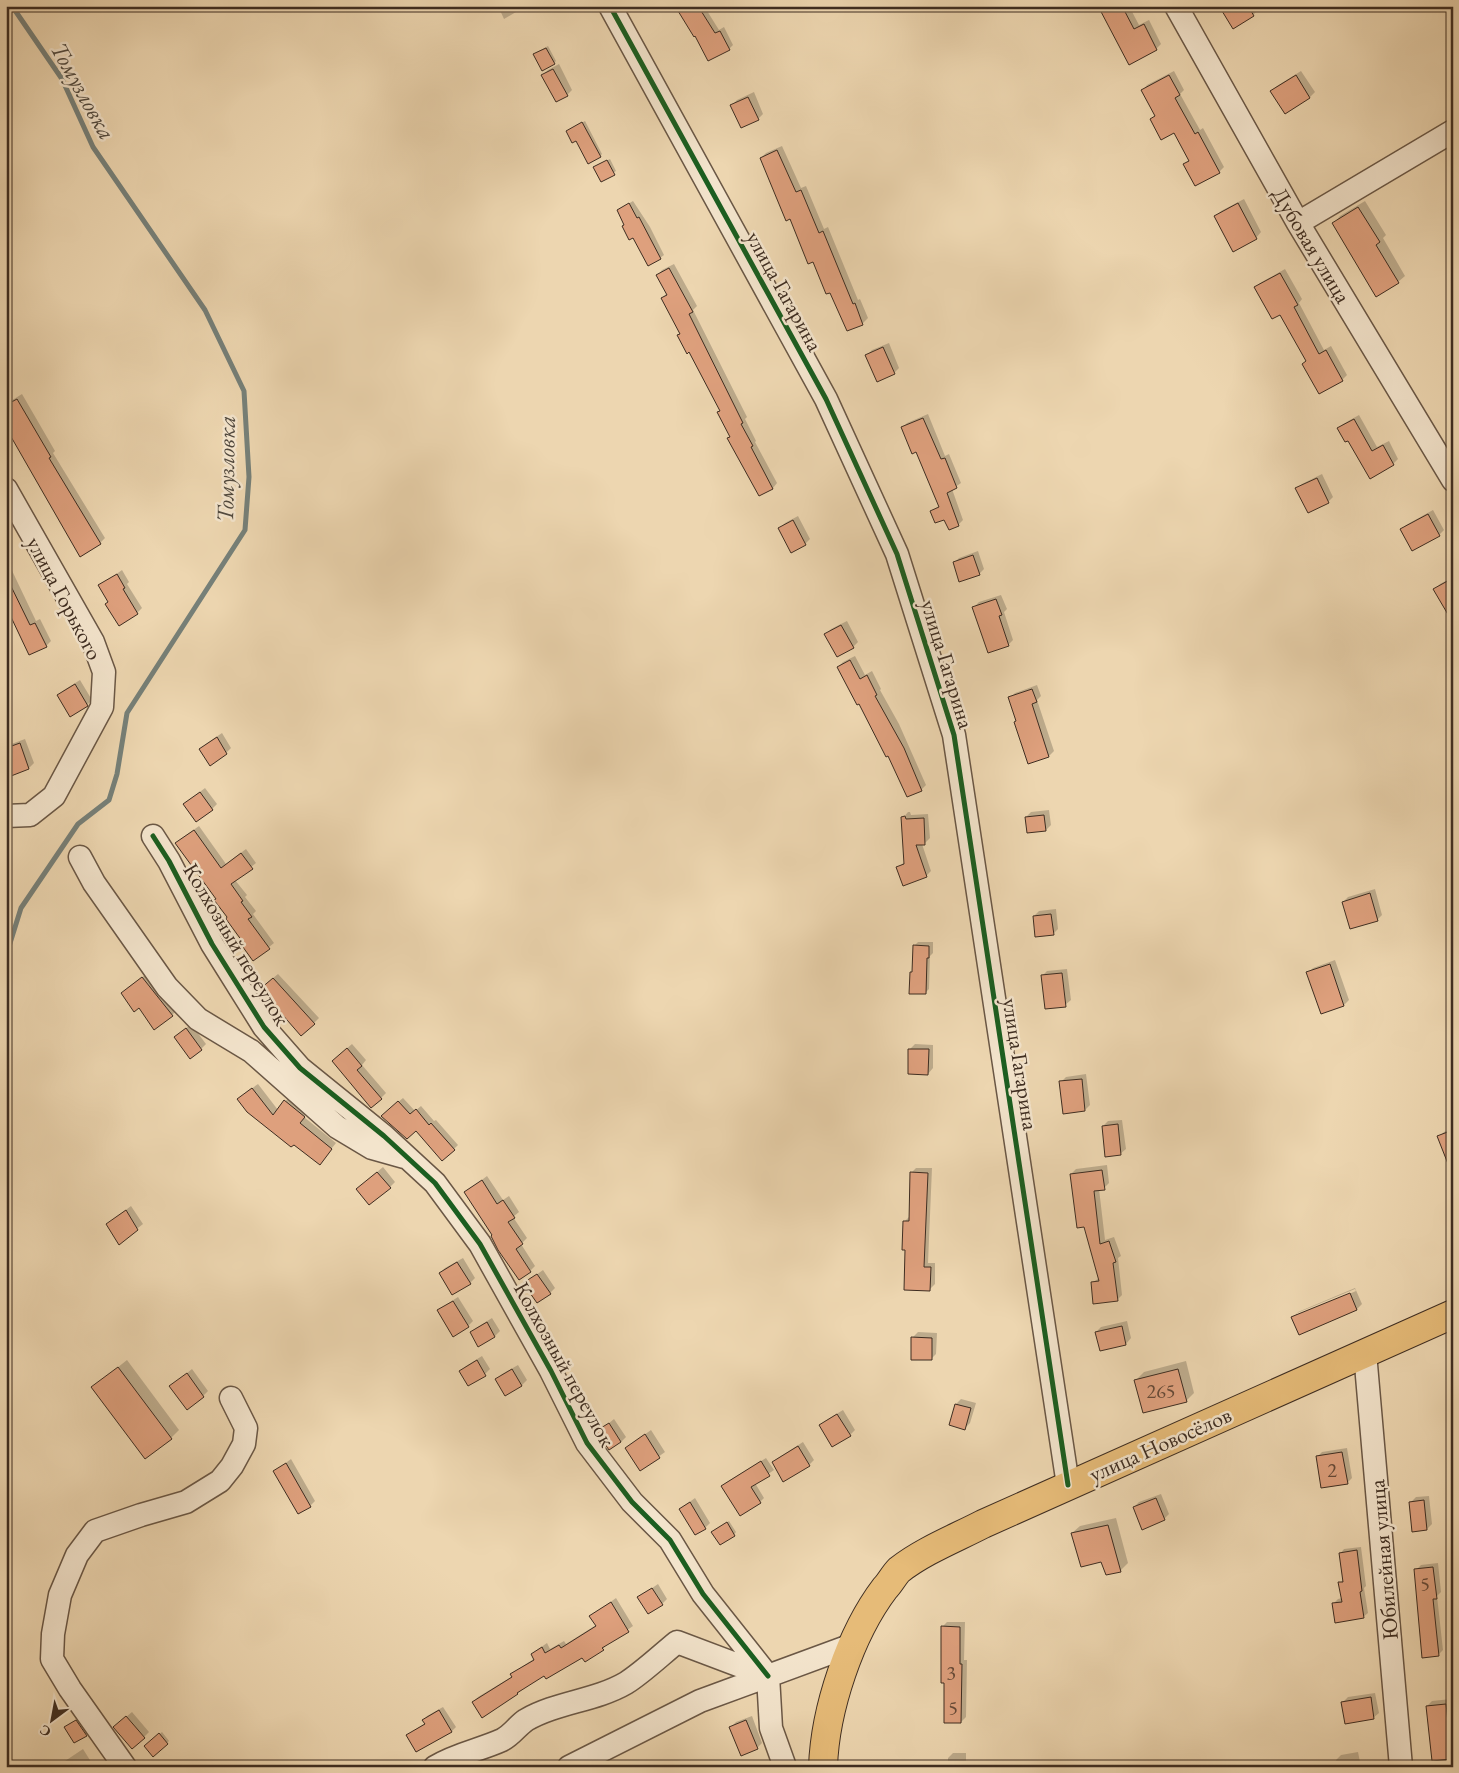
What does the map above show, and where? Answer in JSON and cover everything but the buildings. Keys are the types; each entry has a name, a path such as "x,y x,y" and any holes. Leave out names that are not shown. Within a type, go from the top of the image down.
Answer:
{"main road":[{"name":"улица Новосёлов","path":"823,1767 824,1746 835,1697 852,1646 872,1606 899,1571 934,1548 1068,1485 1453,1314"}],"street":[{"name":"улица Гагарина","path":"610,6 826,400 897,554 954,736 1068,1485"},
{"name":"Дубовая улица","path":"1176,6 1298,224 1453,480"},
{"path":"1298,224 1453,131"},
{"name":"улица Горького","path":"6,488 93,642 104,672 102,706 54,796 30,816 6,816"},
{"name":"Колхозный переулок","path":"153,836 169,861 212,944 264,1027 300,1068 384,1136 435,1183 480,1244 551,1371 587,1443 632,1502 670,1540 703,1594 768,1676"},
{"name":"Колхозный переулок","path":"80,857 94,883 167,987 198,1019 251,1052 337,1126 372,1148 407,1158"},
{"name":"Юбилейная улица","path":"1365,1353 1401,1767"},
{"path":"125,1767 70,1689 52,1659 53,1634 60,1596 77,1555 95,1531 186,1502 220,1481 232,1466 244,1444 246,1428 231,1398"},
{"path":"435,1767 448,1759 483,1748 506,1738 525,1721 560,1705 591,1697 626,1683 677,1642 768,1676"},
{"path":"570,1767 700,1701 852,1646"},
{"path":"768,1676 771,1728 785,1767"}],"waterway":[{"name":"Томузловка","path":"6,956 21,908 78,824 109,800 117,774 127,713 245,530 249,477 244,391 205,310 93,147 62,79 12,6"}],"cycle path":[{"path":"610,6 826,399 897,554 954,735 1068,1485"},
{"path":"153,836 169,861 212,944 264,1027 300,1068 384,1136 435,1183 480,1244 551,1371 587,1443 632,1502 670,1540 703,1594 768,1676"}]}
